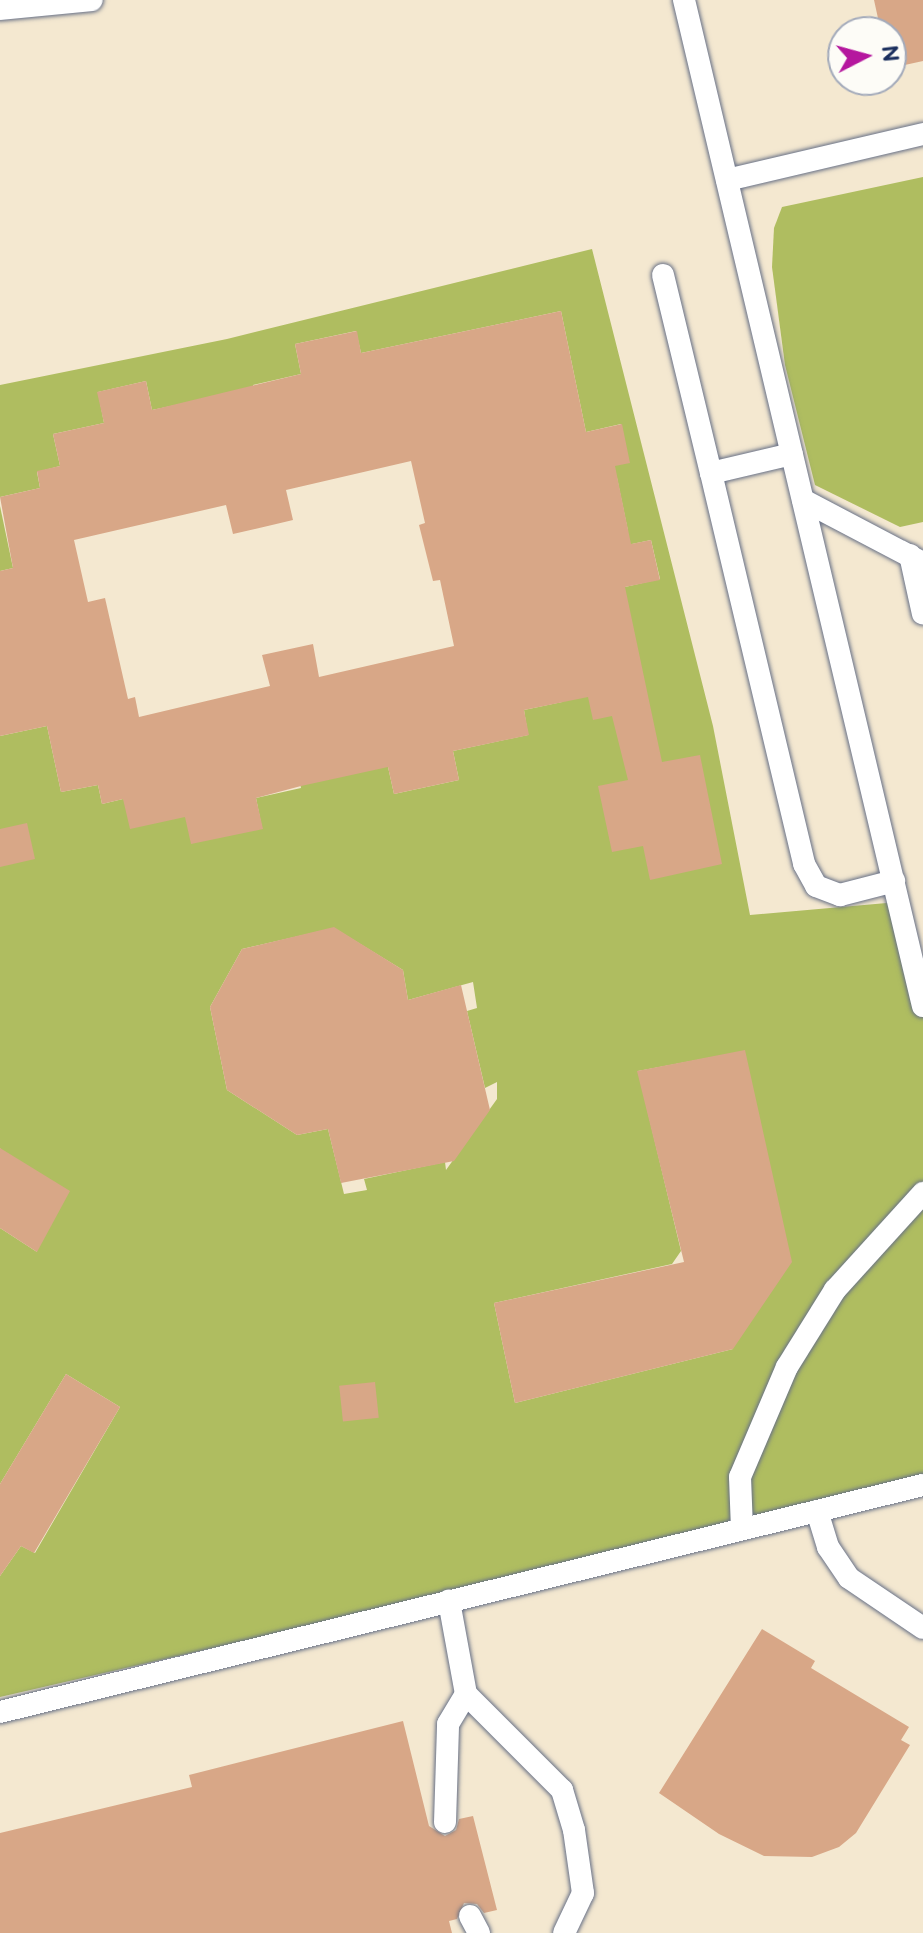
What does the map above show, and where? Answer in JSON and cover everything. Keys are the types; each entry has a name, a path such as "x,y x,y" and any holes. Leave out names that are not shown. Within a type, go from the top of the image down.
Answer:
{"lane":[{"path":"0,9 92,0"},
{"path":"684,0 923,1006"},
{"path":"727,180 923,134"},
{"path":"663,275 804,864 816,886 840,895 894,881"},
{"path":"711,473 792,454"},
{"path":"803,500 916,559 923,614"},
{"path":"742,1529 740,1477 787,1367 835,1290 923,1193"},
{"path":"0,1712 923,1485"},
{"path":"817,1511 828,1547 849,1578 923,1628"},
{"path":"449,1601 466,1694 562,1790 574,1830 583,1893 564,1933"},
{"path":"445,1822 448,1724 466,1694"}],"green space":[{"path":"923,177 923,522 900,527 815,485 785,365 772,267 774,228 782,207"},
{"path":"592,249 713,726 750,915 898,902 923,1015 923,1484 0,1697 0,1576 21,1546 35,1553 120,1407 66,1374 0,1484 0,1228 37,1252 0,1148 0,736 47,726 61,792 98,785 102,804 123,799 185,817 262,828 256,798 301,788 287,719 388,767 394,794 459,780 453,751 528,735 524,710 562,702 625,587 660,579 651,540 613,548 628,531 617,478 600,482 621,424 586,432 561,311 361,353 356,331 295,344 301,374 253,385 268,458 209,398 152,410 146,381 98,392 104,423 53,434 60,466 37,472 40,488 0,497 0,385 227,339","holes":["334,928 403,970 408,1000 473,982 477,1008 467,1011 485,1088 497,1082 497,1099 446,1170 445,1162 364,1179 367,1190 344,1194 328,1129 297,1135 227,1090 210,1007 242,949","745,1051 733,1349 515,1403 494,1303 672,1264 681,1251 638,1071"]},
{"path":"0,506 13,568 0,571"}],"building":[{"path":"874,0 923,0 923,61 907,64 907,16 878,16"},
{"path":"561,311 586,432 622,424 630,463 615,466 631,544 651,540 660,580 625,587 662,762 700,755 722,864 650,880 643,846 612,852 598,786 628,780 612,716 593,720 588,697 524,710 529,735 453,751 459,780 394,794 388,767 301,786 256,798 263,829 191,844 185,817 130,829 123,799 102,804 98,785 61,792 47,726 0,736 0,571 13,568 0,497 40,488 37,471 60,466 53,434 104,423 97,392 146,381 152,410 301,374 295,344 357,331 361,353","holes":["411,461 425,523 419,525 433,581 440,580 454,646 319,677 313,644 262,655 270,686 139,717 135,697 128,699 105,598 88,602 74,540 226,505 233,534 272,525 293,520 286,490"]},
{"path":"27,823 35,859 0,867 0,829"},
{"path":"334,927 403,970 408,1000 461,985 490,1110 454,1161 341,1183 328,1129 297,1135 227,1090 210,1007 242,949"},
{"path":"745,1050 792,1262 733,1349 515,1403 494,1303 684,1262 637,1071"},
{"path":"0,1148 70,1191 37,1252 0,1228"},
{"path":"66,1374 120,1407 34,1553 21,1546 0,1576 0,1484"},
{"path":"375,1382 379,1418 343,1422 339,1386"},
{"path":"762,1629 815,1661 811,1668 909,1727 901,1740 910,1745 856,1833 839,1847 812,1857 764,1856 719,1834 659,1793"},
{"path":"403,1721 429,1826 445,1836 456,1830 459,1819 473,1816 497,1910 484,1913 477,1904 464,1903 457,1919 449,1921 452,1933 0,1933 0,1833 192,1787 189,1775"}]}
